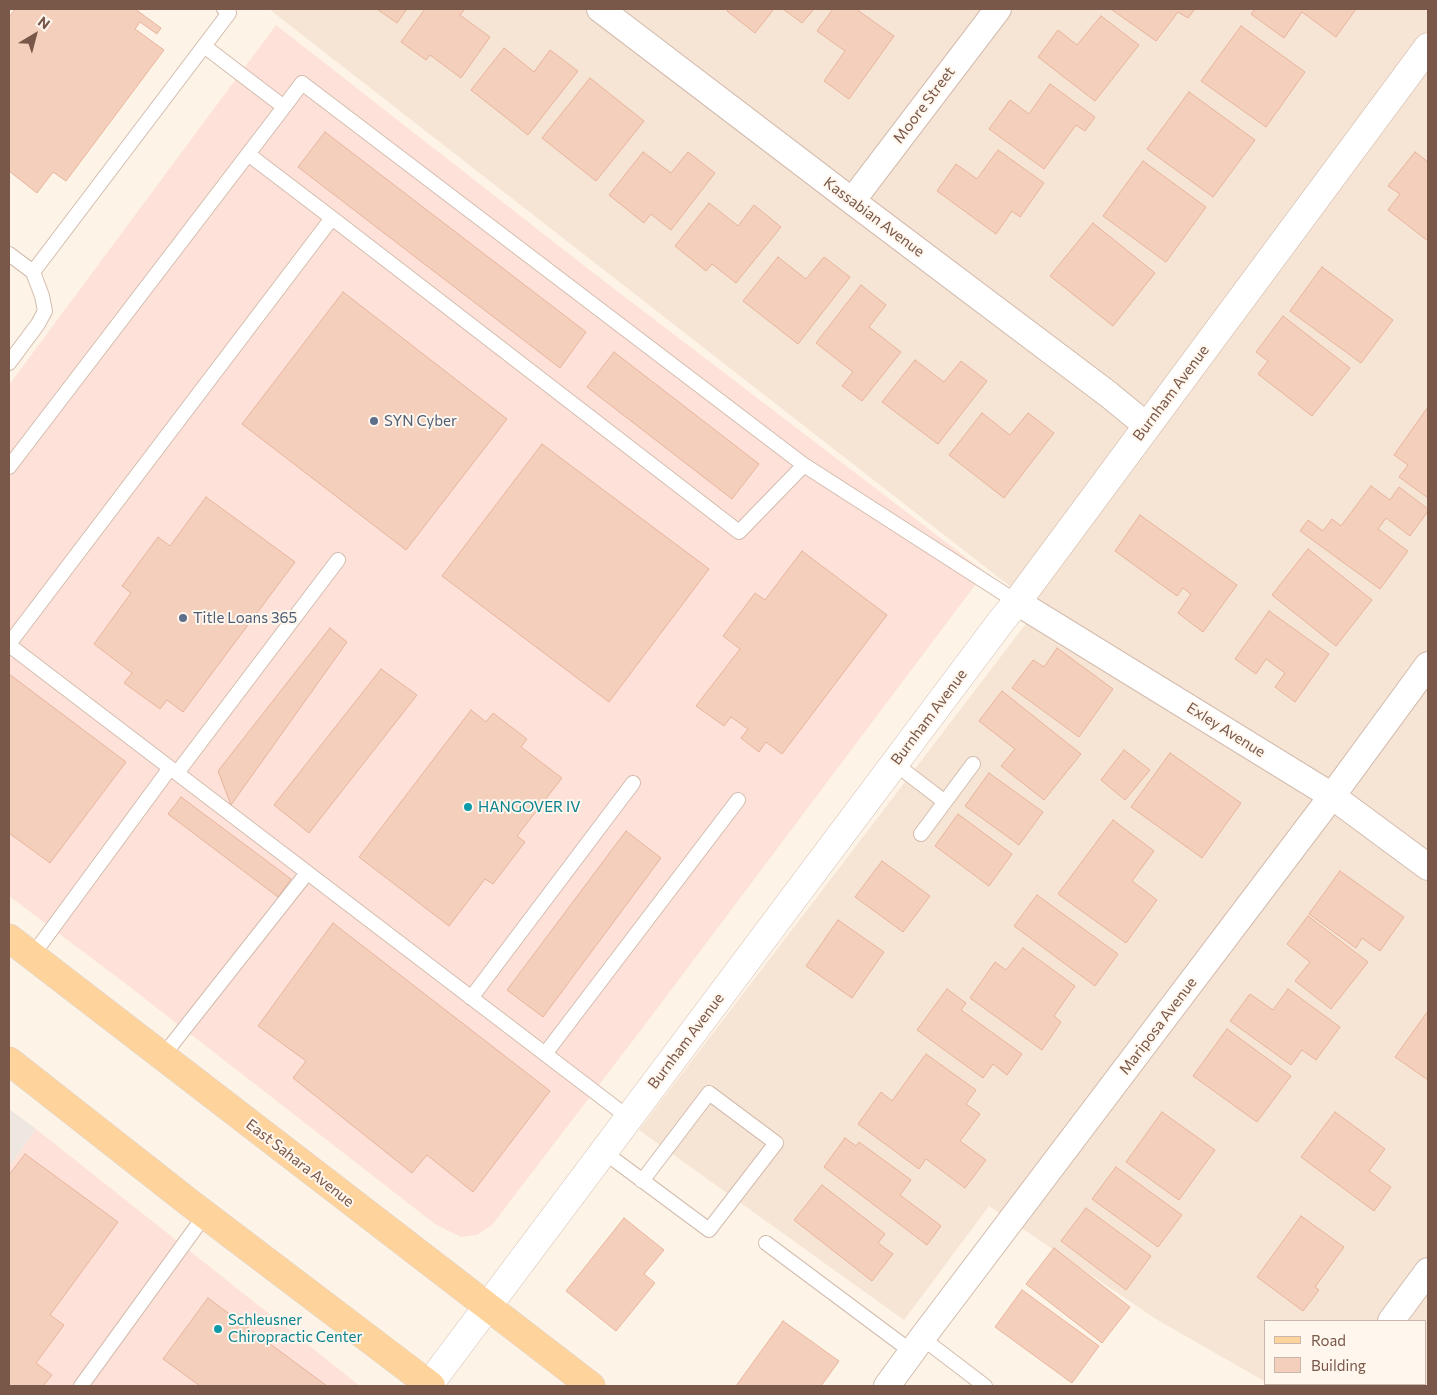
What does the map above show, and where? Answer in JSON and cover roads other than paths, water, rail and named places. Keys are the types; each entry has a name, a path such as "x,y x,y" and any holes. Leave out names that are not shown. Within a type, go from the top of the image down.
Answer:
{"main road":[{"name":"East Sahara Avenue","path":"9,938 591,1386"},
{"path":"10,1065 429,1386"}],"street":[{"name":"Kassabian Avenue","path":"600,9 1108,394 1147,426"},
{"name":"Moore Street","path":"852,201 998,9"},
{"name":"Burnham Avenue","path":"429,1386 894,763 1017,602 1428,46"},
{"name":"Exley Avenue","path":"1017,602 1332,796 1428,867"},
{"name":"Mariposa Avenue","path":"890,1385 917,1345 1332,796 1428,665"},
{"path":"1392,1320 1428,1271"}],"lane":[{"path":"33,272 229,13 224,9"},
{"path":"204,46 284,107"},
{"path":"9,467 302,84 804,466 1017,602"},
{"path":"248,154 739,532 804,466"},
{"path":"332,218 9,644 629,1118"},
{"path":"9,254 33,272 42,296 45,311 38,324 9,363"},
{"path":"32,956 173,771 338,560"},
{"path":"894,763 945,802"},
{"path":"921,834 973,764"},
{"path":"471,998 633,783"},
{"path":"544,1054 738,800"},
{"path":"162,1057 307,873"},
{"path":"604,1152 642,1181 709,1230 776,1143 709,1093 642,1181"},
{"path":"84,1385 206,1215"},
{"path":"766,1243 917,1345 985,1386"}],"place":[{"name":"SYN Cyber","path":"374,421"},
{"name":"Title Loans 365","path":"183,618"},
{"name":"HANGOVER IV","path":"468,807"},
{"name":"Schleusner Chiropractic Center","path":"218,1329"}]}
